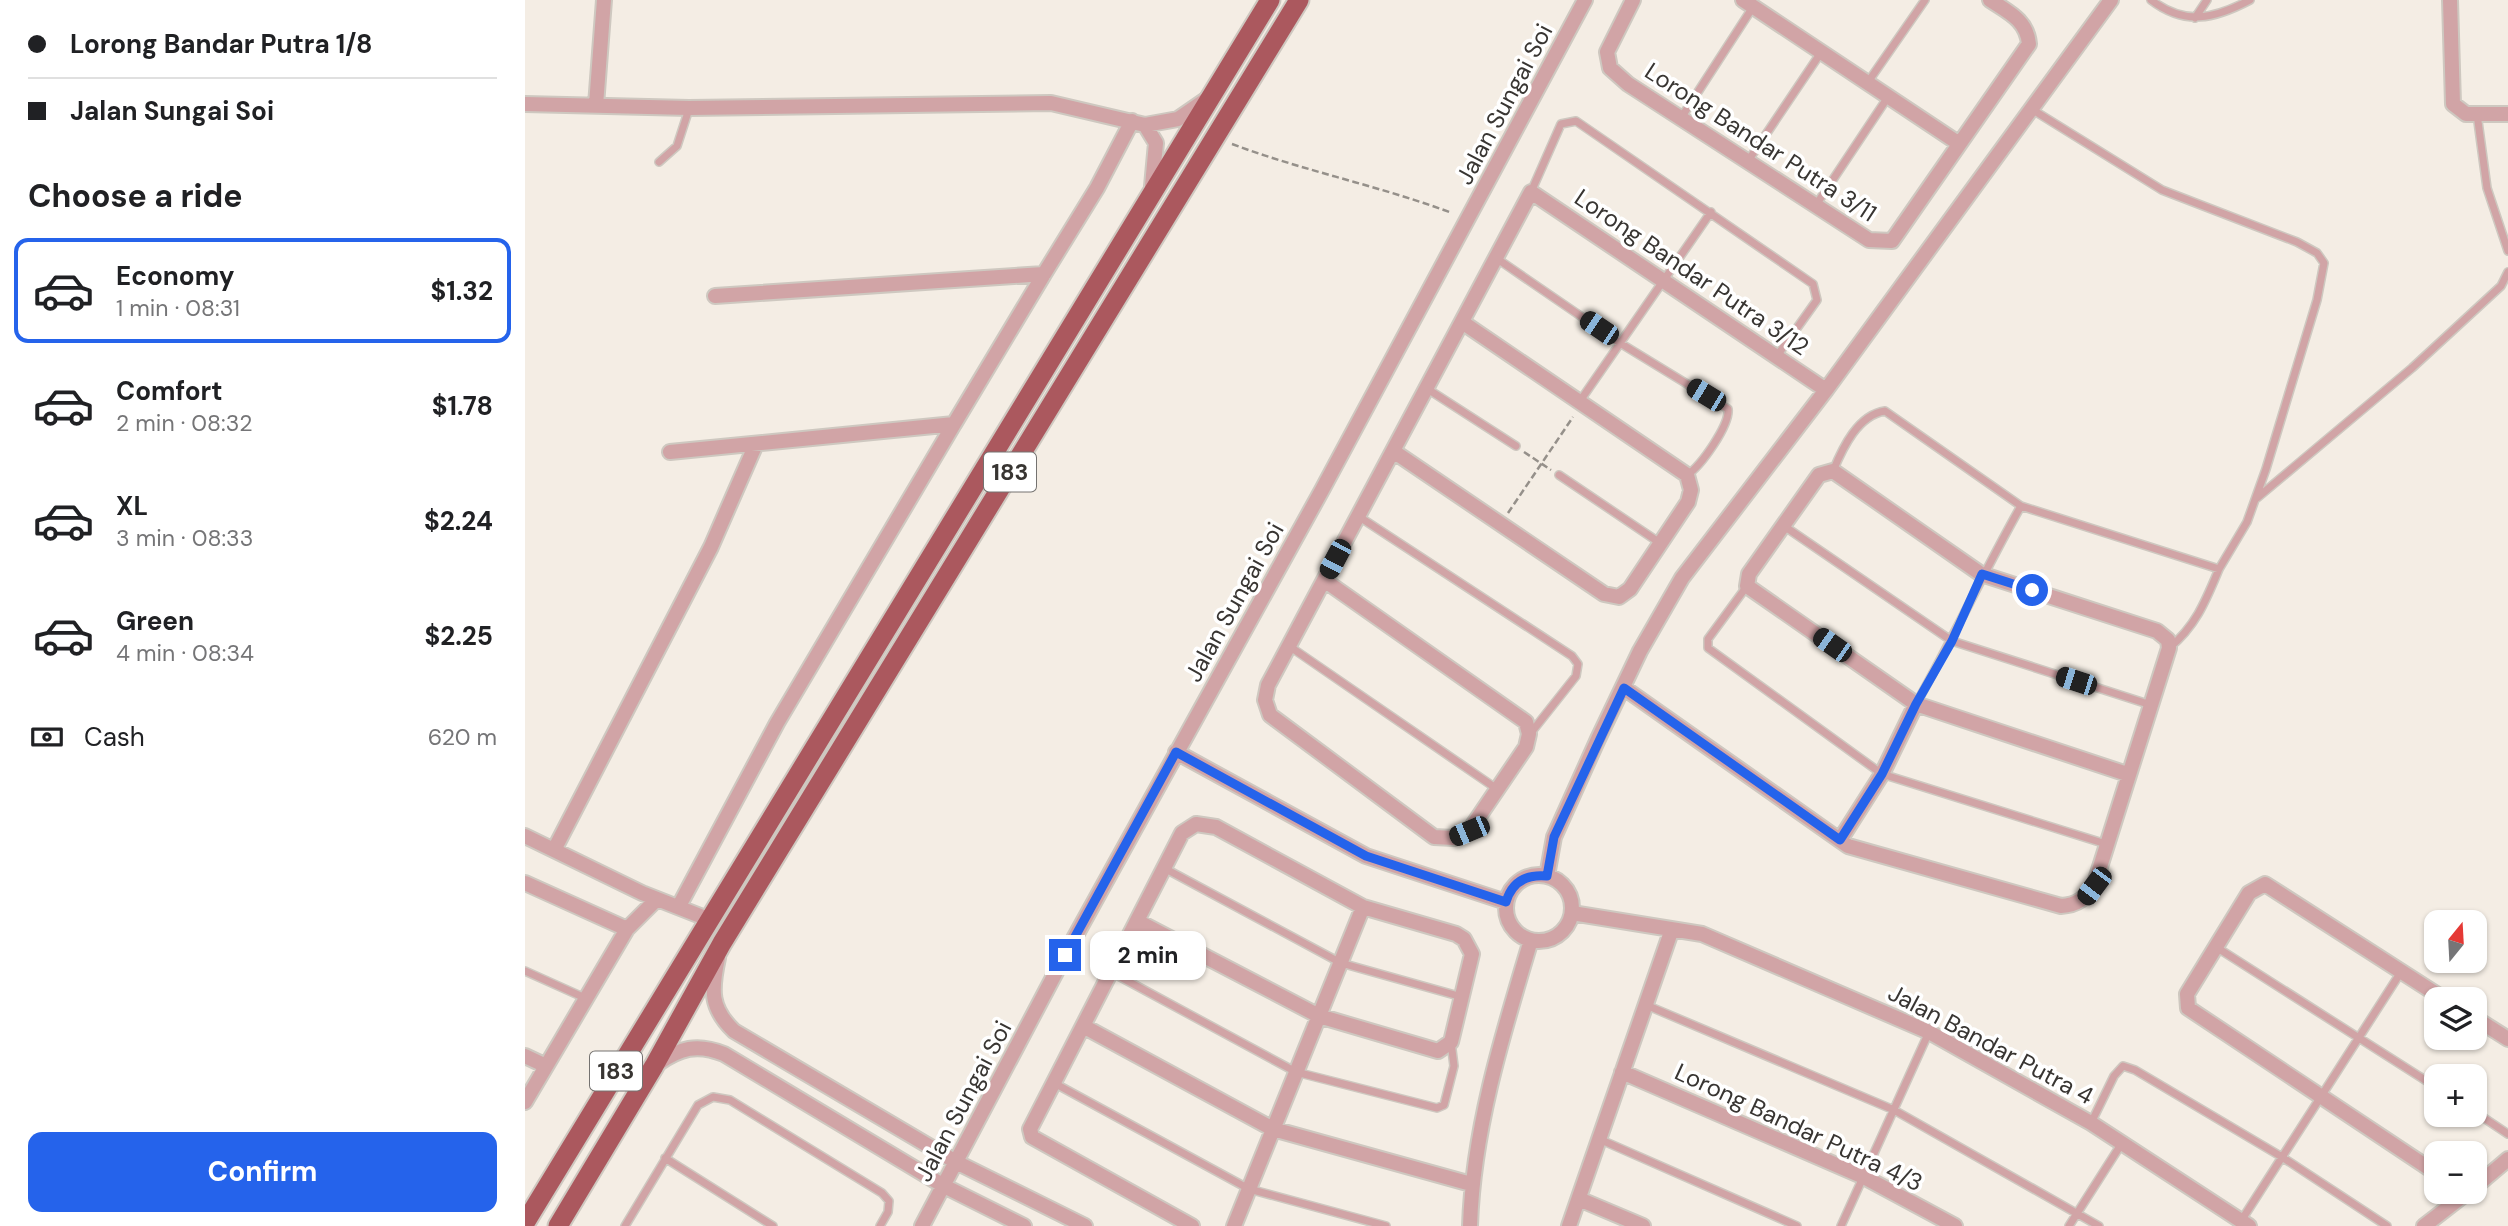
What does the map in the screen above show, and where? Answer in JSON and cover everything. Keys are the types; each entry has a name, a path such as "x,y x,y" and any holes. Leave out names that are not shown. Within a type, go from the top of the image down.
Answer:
{"highway":[{"name":"183","path":"525,1223 1270,0"},
{"name":"183","path":"558,1226 654,1066 722,943 1299,0"}],"street":[{"path":"596,105 604,0"},
{"name":"Jalan Sungai Soi","path":"922,1226 1585,0"},
{"name":"Lorong Bandar Putra 3/11","path":"1633,0 1607,52 1610,68 1681,118 1869,240 1892,241 1958,143"},
{"path":"1748,3 1958,143 2029,44 2028,31 2022,21 1990,0"},
{"path":"1547,876 1554,837 1640,651 1682,578 1826,390 2111,0"},
{"path":"2451,0 2453,104 2460,112 2508,114"},
{"path":"525,104 689,108 1051,103 1139,123 1178,119 1212,96"},
{"path":"1139,123 1156,143 1156,169 1149,198"},
{"path":"679,906 777,723 1044,274 1139,123"},
{"path":"1324,580 1526,722 1529,734 1526,747 1469,831 1454,838 1434,837 1270,715 1265,700 1268,685 1426,388 1531,192"},
{"name":"Lorong Bandar Putra 3/12","path":"1531,192 1664,278 1826,390"},
{"path":"715,296 1044,274"},
{"path":"1393,451 1604,594 1619,597 1630,589 1688,502 1691,490 1687,475 1462,321"},
{"path":"670,452 954,424"},
{"path":"554,850 711,547 756,444"},
{"path":"1624,688 1840,840 1860,851 2061,906 2073,905 2085,898 2094,886 2127,774 2169,648 2168,640 2157,631 1982,574 1833,471 1819,475 1783,525 1747,584 1916,704 2127,774"},
{"path":"1840,840 1882,774 1916,704"},
{"path":"1176,752 1366,856 1506,902"},
{"path":"1137,921 1319,1016 1438,1051 1451,1042 1472,954 1464,939 1457,934 1363,907 1216,827 1196,824 1182,833 1030,1129 1033,1138 1192,1226"},
{"path":"525,836 657,899 708,919"},
{"path":"1547,876 1564,887 1571,902 1572,913 1559,934 1549,939 1531,940 1513,929 1506,912 1506,902 1509,892 1525,878 1547,876"},
{"path":"525,883 627,929"},
{"path":"2424,1165 2188,1008 2186,994 2249,893 2265,884 2425,987"},
{"path":"525,1102 544,1065 627,929 657,899"},
{"path":"1234,1226 1363,907"},
{"name":"Jalan Bandar Putra 4","path":"1572,913 1702,934 1929,1032 2091,1123 2245,1224"},
{"path":"1569,1226 1672,929"},
{"path":"1470,1226 1471,1184 1486,1107 1531,940"},
{"path":"722,943 715,973 714,1004 723,1020 734,1031 956,1162 1085,1226"},
{"path":"1083,1026 1273,1129 1471,1184"},
{"path":"2487,1026 2508,1039"},
{"path":"654,1066 678,1049 707,1047 724,1054 944,1186 1024,1226"},
{"path":"525,1056 544,1065"},
{"name":"Lorong Bandar Putra 4/3","path":"1622,1072 1864,1177 1955,1226"},
{"path":"2487,1176 2508,1160"},
{"path":"1579,1199 1643,1226"},
{"path":"2424,1226 2452,1204"}],"lane":[{"path":"1868,82 1925,0"},
{"path":"2151,0 2162,3 2180,16 2195,18 2234,8 2250,0"},
{"path":"2195,18 2207,0"},
{"path":"1681,118 1748,3"},
{"path":"1748,161 1822,50"},
{"path":"1816,205 1888,97"},
{"path":"659,162 677,146 689,108"},
{"path":"2033,110 2154,186 2297,242 2322,257 2324,263 2317,300 2247,522 2219,569 2201,613 2191,629 2169,648"},
{"path":"2477,114 2487,188 2508,251"},
{"path":"1531,192 1561,124 1576,121 1813,284 1817,290 1817,300 1777,356"},
{"path":"1582,401 1711,212"},
{"path":"1496,258 1620,342 1728,408 1727,420 1701,464 1687,475"},
{"path":"2255,499 2412,368 2501,286 2508,272"},
{"path":"1426,388 1515,446"},
{"path":"1833,471 1841,451 1864,419 1885,411 2021,506 2219,569"},
{"path":"1559,475 1661,543"},
{"path":"1916,704 1952,641 1982,574 2021,506"},
{"path":"1358,516 1572,656 1578,664 1576,676 1529,734"},
{"path":"1783,525 1952,641 2151,705"},
{"path":"1747,584 1708,639 1708,649 1882,774 2106,844"},
{"path":"1289,646 1498,790"},
{"path":"1164,868 1341,963 1462,997"},
{"path":"2216,947 2424,1079"},
{"path":"525,971 585,998"},
{"path":"1111,972 1296,1072 1437,1108 1444,1105 1454,1066 1451,1042"},
{"path":"2245,1224 2282,1157 2401,972"},
{"path":"1646,1005 1894,1110 2099,1226"},
{"path":"1841,1226 1929,1032"},
{"path":"2091,1123 2113,1076 2123,1066 2135,1070 2282,1157 2387,1226"},
{"path":"1054,1083 1249,1189 1386,1226"},
{"path":"625,1226 698,1105 713,1097 730,1100 882,1193 889,1201 888,1212 880,1226"},
{"path":"2487,1120 2508,1133"},
{"path":"1599,1139 1797,1226"},
{"path":"2069,1226 2122,1143"},
{"path":"665,1158 773,1226"}],"path":[{"path":"1215,138 1275,160 1401,194 1469,218"},
{"path":"1500,524 1582,401"},
{"path":"1515,446 1559,475"}],"route":[{"path":"1065,955 1176,752 1366,856 1506,902 1509,892 1525,878 1547,876 1554,837 1598,738 1624,688 1840,840 1882,774 1916,704 1952,641 1982,574 2032,590"}]}
